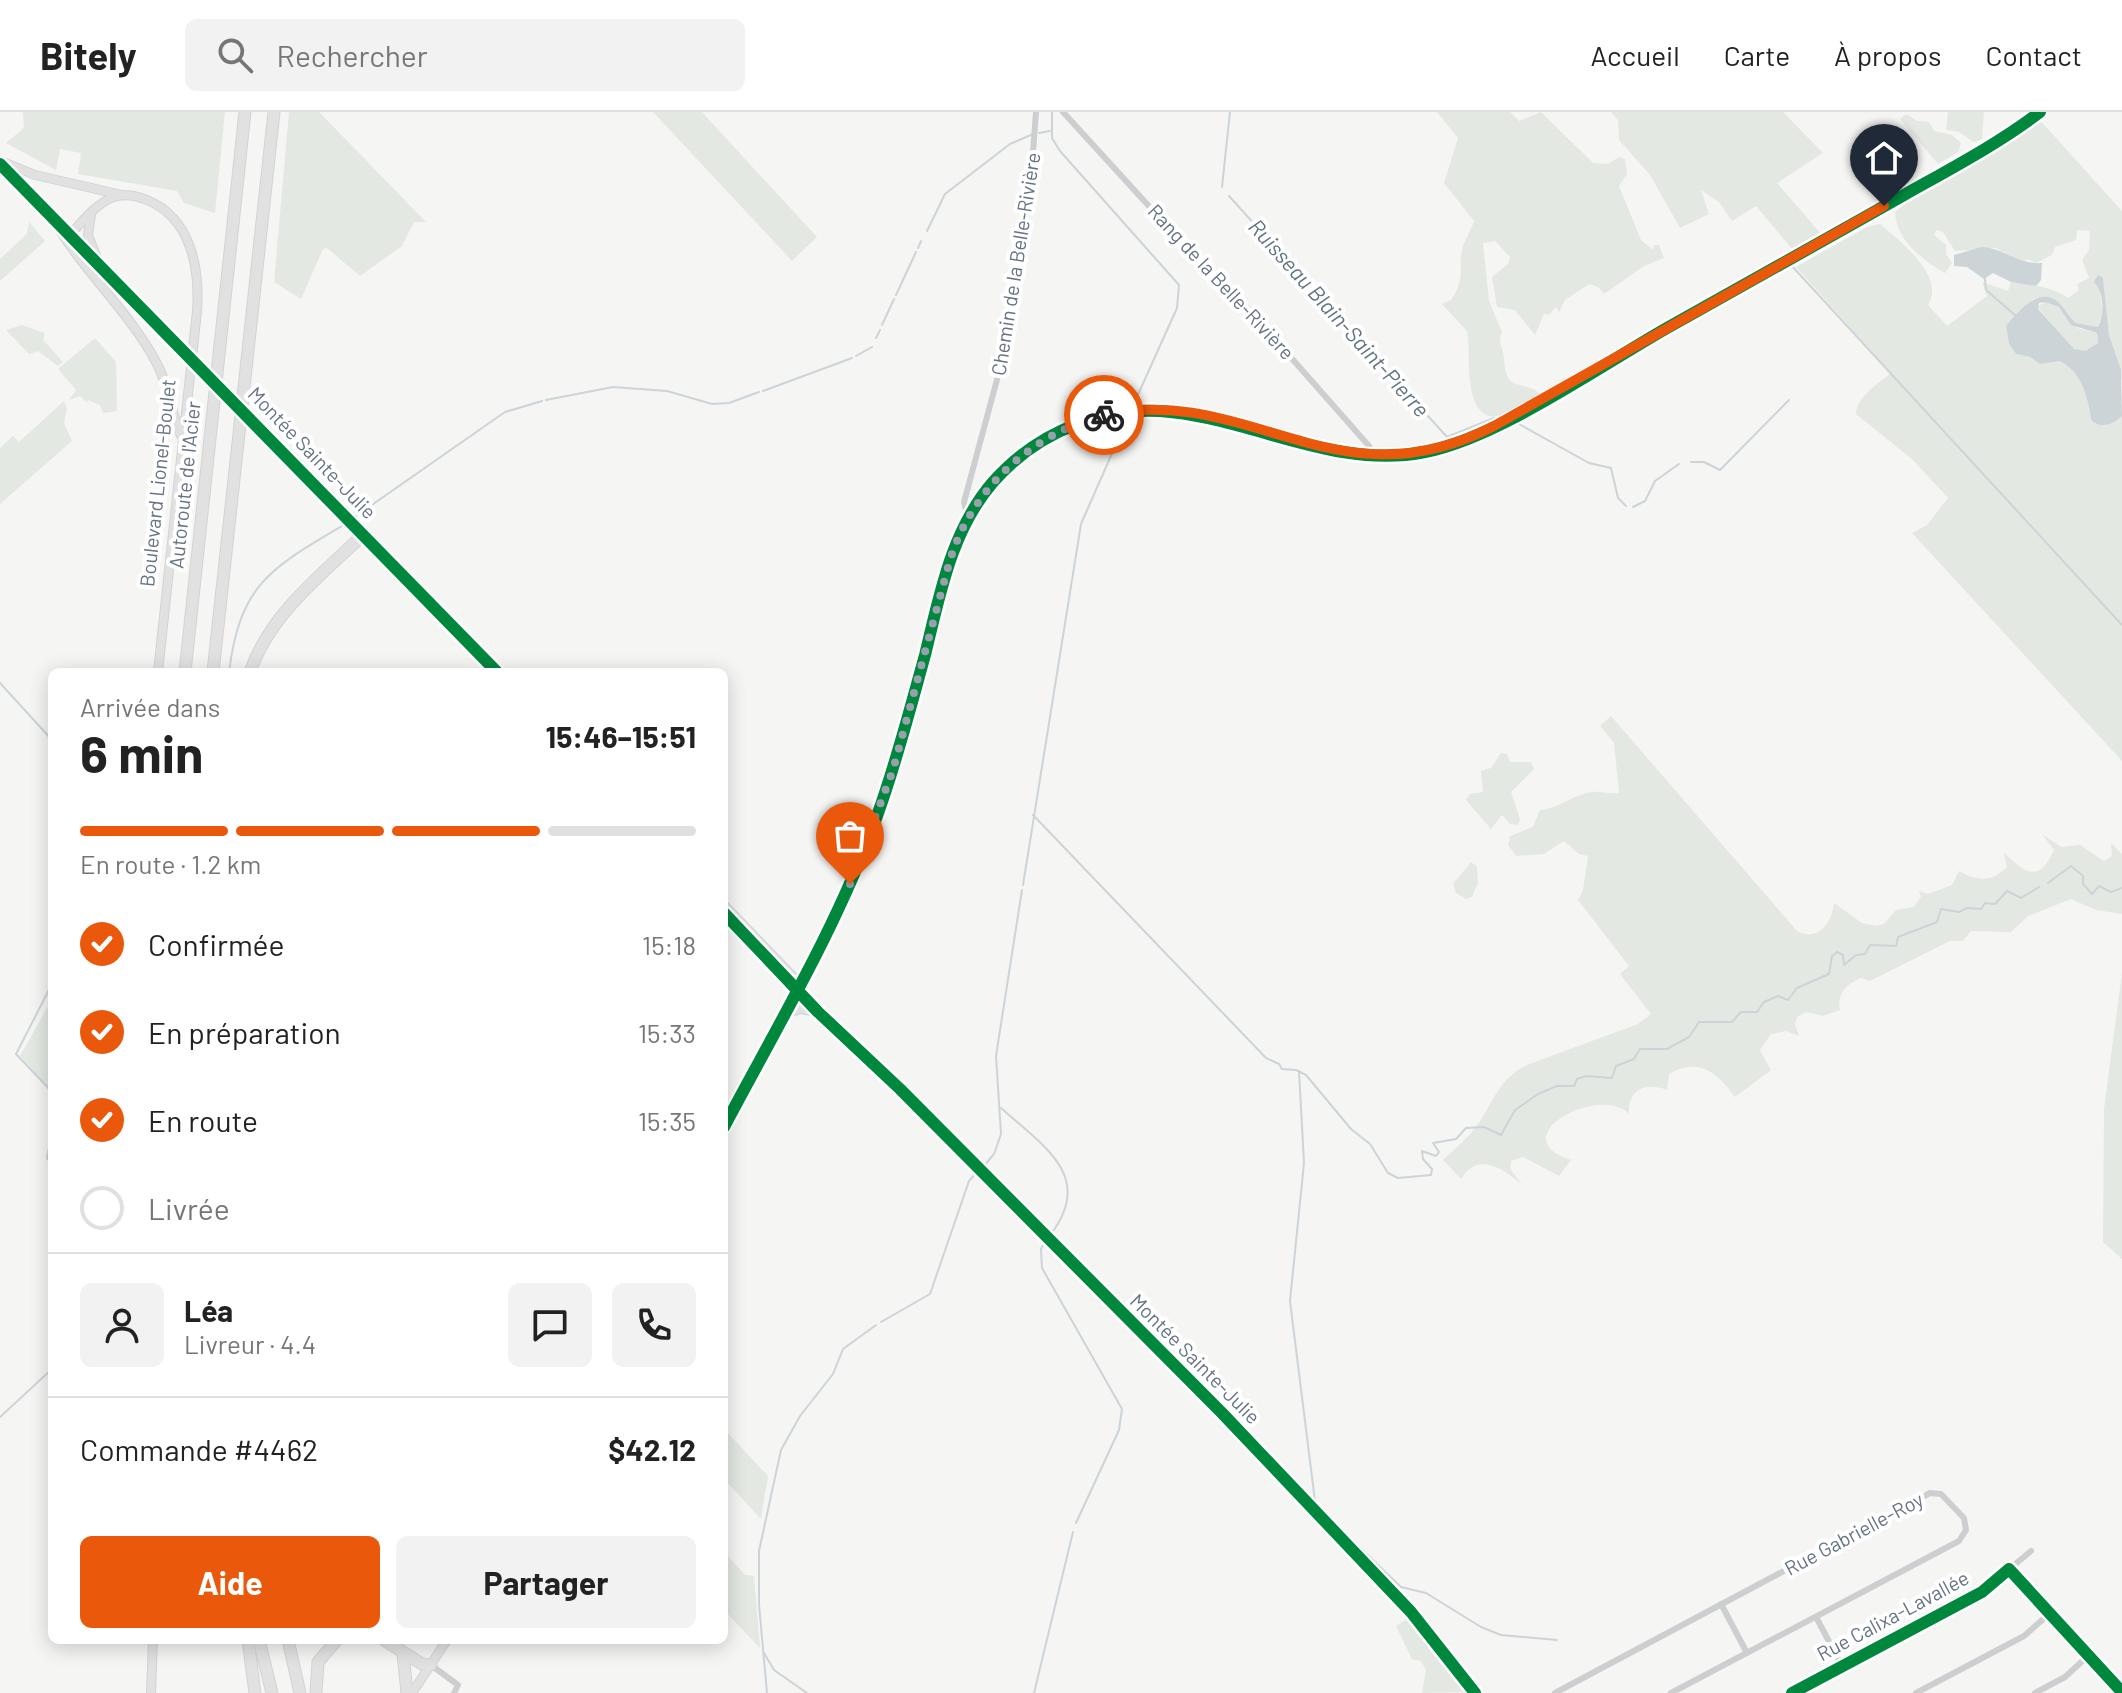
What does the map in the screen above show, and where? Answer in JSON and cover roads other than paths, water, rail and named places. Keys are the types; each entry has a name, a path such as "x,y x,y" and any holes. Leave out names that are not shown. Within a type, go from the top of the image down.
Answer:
{"highway":[{"name":"Autoroute de l'Acier","path":"185,668 245,112"},
{"path":"213,668 274,112"},
{"path":"252,668 265,640 286,610 364,534"},
{"path":"249,1644 255,1693"},
{"path":"260,1644 272,1693"},
{"path":"289,1644 300,1693"},
{"path":"316,1693 316,1666 332,1644"},
{"path":"390,1644 431,1665"},
{"path":"402,1644 431,1665"},
{"path":"403,1653 410,1693"}],"main road":[{"path":"968,518 998,477 1038,444 1084,421 1130,411 1201,414 1326,449 1373,456 1433,450 1483,432 1968,158 2040,112"},
{"path":"0,162 70,235 107,200 123,195"},
{"name":"Boulevard Lionel-Boulet","path":"0,162 35,175 148,200 173,217 187,238 195,263 198,300 158,668"},
{"path":"91,214 88,235 98,262"},
{"path":"53,219 68,245 156,361 168,387 183,440"},
{"name":"Montée Sainte-Julie","path":"70,235 493,668"},
{"name":"Chemin de la Belle-Rivière","path":"728,1119 850,886 881,807 950,560 968,518"},
{"name":"Montée Sainte-Julie","path":"728,909 874,1065 1194,1385 1361,1558 1423,1625 1475,1693"},
{"name":"Montée Sainte-Julie","path":"728,917 799,986 818,1012 874,1065"},
{"path":"783,1014 801,1009 818,1012"},
{"path":"151,1693 153,1644"},
{"path":"410,1693 444,1644"}],"street":[{"name":"Chemin de la Belle-Rivière","path":"968,518 964,506 998,384 1019,273 1036,112"},
{"name":"Rang de la Belle-Rivière","path":"1063,112 1210,273 1256,318 1369,446 1373,456"},
{"name":"Rue Gabrielle-Roy","path":"1555,1693 1933,1492 1943,1495 1964,1518 1966,1530 1959,1541 1671,1693"},
{"name":"Rue Calixa-Lavallée","path":"1792,1693 1982,1592 2031,1551"},
{"path":"2009,1569 2122,1692"},
{"path":"1721,1604 1747,1653"},
{"path":"1916,1693 2023,1637 2050,1613"},
{"path":"1816,1617 1842,1666"},
{"path":"2035,1693 2067,1676 2089,1655"},
{"path":"431,1665 458,1685 454,1693"}],"waterway":[{"path":"1052,112 1052,138 1060,151 1179,285 1177,308 1132,408"},
{"name":"Ruisseau Blain-Saint-Pierre","path":"1222,187 1230,112"},
{"path":"1039,133 1050,131"},
{"path":"927,231 945,194 1010,144 1031,135"},
{"name":"Ruisseau Blain-Saint-Pierre","path":"1229,196 1447,437 1494,418"},
{"path":"918,248 921,241"},
{"path":"896,295 916,252"},
{"path":"1791,265 2122,625"},
{"path":"1985,279 1986,290 2015,315"},
{"path":"882,325 894,299"},
{"path":"876,338 880,330"},
{"path":"856,356 872,347"},
{"path":"763,391 852,358"},
{"path":"546,400 613,387 667,391 712,404 729,403 759,392"},
{"name":"Ruisseau Blain-Saint-Pierre","path":"1691,462 1704,462 1720,470 1789,400"},
{"path":"356,516 505,412 542,401"},
{"path":"1023,885 1081,524 1128,417"},
{"name":"Ruisseau Blain-Saint-Pierre","path":"1519,424 1589,463 1611,468 1618,498 1626,506"},
{"name":"Ruisseau Blain-Saint-Pierre","path":"1633,507 1645,501 1655,481 1679,464"},
{"path":"230,668 241,618 263,582 296,554 342,526"},
{"path":"0,683 48,736"},
{"path":"1033,815 1266,1058 1279,1064 1282,1069 1296,1070 1306,1075 1351,1129 1370,1144 1388,1173 1398,1178 1431,1175 1432,1169 1423,1159 1422,1151 1436,1156 1439,1152 1433,1143 1456,1139 1466,1128 1484,1127 1501,1135 1515,1110 1538,1094 1557,1086 1574,1086 1577,1079 1586,1076 1612,1078 1616,1066 1634,1059 1640,1049 1667,1049 1689,1037 1699,1022 1732,1022 1741,1012 1757,1012 1764,1002 1778,996 1788,1000 1797,988 1829,974 1832,956 1837,952 1843,955 1844,965 1856,955 1865,954 1870,945 1896,946 1898,937 1937,922 1941,909 1959,912 1967,908 1981,909 1985,903 1995,904 2007,891 2021,898 2039,887"},
{"path":"2048,883 2071,866 2083,876 2083,884 2092,894 2099,886 2111,892 2122,888"},
{"path":"982,1168 994,1154 1001,1134 996,1056 1022,890"},
{"path":"48,992 16,1054 48,1088"},
{"path":"1299,1071 1304,1163 1290,1301 1315,1501"},
{"path":"1001,1108 1047,1149 1066,1179 1068,1195 1063,1213 1051,1234"},
{"path":"48,1153 48,1159"},
{"path":"881,1322 930,1294 969,1181 977,1172"},
{"path":"1047,1239 1041,1249 1042,1268 1122,1409 1119,1430 1076,1523"},
{"path":"767,1693 759,1604 759,1551 781,1450 800,1416 833,1374 843,1349 876,1325"},
{"path":"0,1417 48,1373"},
{"path":"1319,1505 1323,1509"},
{"path":"1328,1515 1343,1531"},
{"path":"1034,1693 1073,1532"},
{"path":"1348,1536 1401,1587 1426,1593 1481,1627 1501,1635 1557,1640"},
{"path":"764,1653 774,1670 807,1693"}]}
